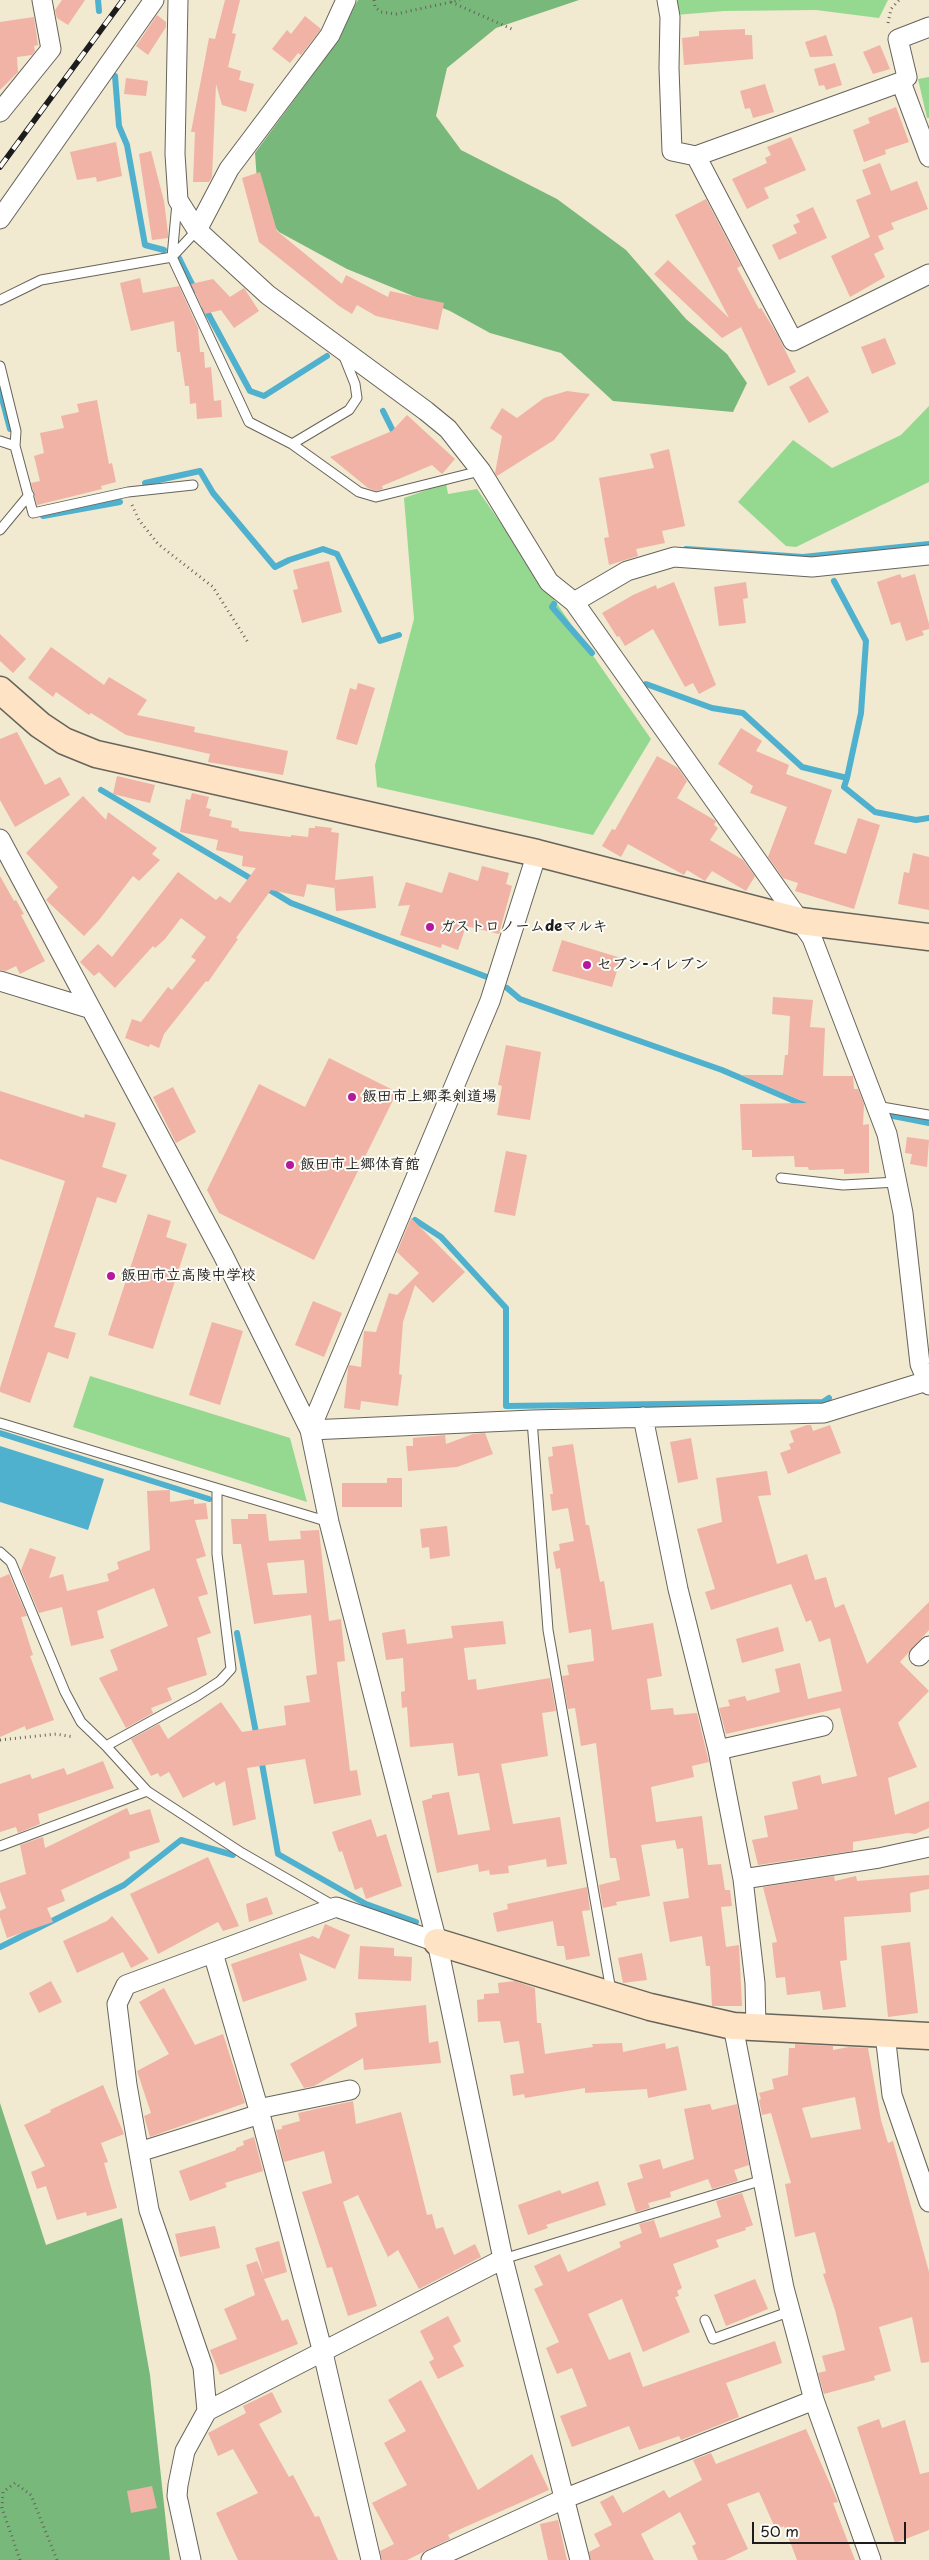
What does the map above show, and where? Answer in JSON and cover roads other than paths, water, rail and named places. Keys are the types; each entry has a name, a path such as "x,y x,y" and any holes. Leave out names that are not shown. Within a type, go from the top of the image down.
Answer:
{"street":[{"path":"0,112 51,49 42,0"},
{"path":"0,219 154,0"},
{"path":"178,0 175,154 178,200 197,230 268,295 448,429 481,471 549,582 574,602 812,938 887,1134 897,1182 912,1283 920,1364 928,1383 824,1413 532,1420 310,1430"},
{"path":"197,230 229,170 330,35 346,0"},
{"path":"667,0 670,17 669,77 672,151 696,156 901,82 908,77 898,39 929,28"},
{"path":"901,82 929,157"},
{"path":"696,156 793,342 929,274"},
{"path":"574,602 627,571 674,557 812,567 929,555"},
{"path":"0,690 40,725 64,741 96,754 537,853 800,921 929,937"},
{"path":"0,839 88,1008 223,1256 310,1430 329,1522 437,1942 503,2258 566,2498 580,2560"},
{"path":"310,1430 490,1001 537,853"},
{"path":"0,981 88,1008"},
{"path":"643,1417 678,1589 718,1750 743,1879 755,1983 744,2027 764,2180 790,2311 814,2400 871,2560"},
{"path":"718,1750 823,1726"},
{"path":"743,1879 879,1858 929,1847"},
{"path":"191,2560 177,2496 179,2475 185,2451 207,2411 203,2367 149,2210 127,2085 116,2004 126,1985 336,1907 437,1942 650,2007 744,2027 929,2036"},
{"path":"213,1953 259,2111 323,2353 371,2560"},
{"path":"885,2034 892,2095 929,2202"},
{"path":"138,2152 259,2111 350,2090"},
{"path":"207,2411 323,2353 503,2258"},
{"path":"431,2560 566,2498 814,2400"}],"lane":[{"path":"178,200 172,257 249,422 292,444 359,492 376,497 481,471"},
{"path":"0,300 41,280 172,257 197,230"},
{"path":"292,444 349,410 357,398 355,384 340,348"},
{"path":"0,366 14,422 15,446 33,513 128,492 193,485"},
{"path":"0,441 15,446"},
{"path":"0,530 29,495"},
{"path":"876,1106 929,1115"},
{"path":"781,1178 843,1185 897,1182"},
{"path":"532,1420 548,1630 612,1996"},
{"path":"0,1423 217,1490 329,1522"},
{"path":"106,1746 196,1696 220,1680 231,1669 217,1554 217,1490"},
{"path":"0,1552 10,1562 65,1692 81,1722 147,1791 242,1853 336,1907"},
{"path":"0,1846 147,1791"},
{"path":"503,2258 764,2180"},
{"path":"705,2320 713,2340 790,2311"}],"water":[{"path":"0,1446 104,1479 88,1530 0,1502"}],"waterway":[{"path":"98,0 99,11"},
{"path":"115,76 119,126 127,145 145,245 164,250"},
{"path":"179,258 195,290"},
{"path":"205,308 250,391 264,396 327,356"},
{"path":"0,391 10,429"},
{"path":"383,411 396,437"},
{"path":"145,483 200,471 213,493 275,567 289,560 323,549 337,554 380,641 399,635"},
{"path":"43,516 120,502"},
{"path":"686,549 803,557 929,544"},
{"path":"834,581 866,641 861,713 847,778"},
{"path":"554,604 552,607 592,653"},
{"path":"646,684 712,708 743,713 802,767 847,778 844,787 875,812 916,820 929,818"},
{"path":"101,790 255,881"},
{"path":"263,886 291,903 487,977"},
{"path":"507,988 520,999 722,1070 799,1103 808,1104"},
{"path":"893,1116 929,1123"},
{"path":"415,1220 441,1237 506,1308 506,1406 823,1402 829,1398"},
{"path":"0,1433 209,1499"},
{"path":"237,1633 257,1738"},
{"path":"261,1758 278,1854 366,1904 416,1922"},
{"path":"0,1947 124,1885 181,1840 233,1855"}],"railway":[{"path":"0,167 123,0"}],"place":[{"name":"ガストロノームdeマルキ","path":"430,927"},
{"name":"セブン-イレブン","path":"587,965"},
{"name":"飯田市上郷柔剣道場","path":"352,1097"},
{"name":"飯田市上郷体育館","path":"290,1165"},
{"name":"飯田市立高陵中学校","path":"111,1276"}]}
